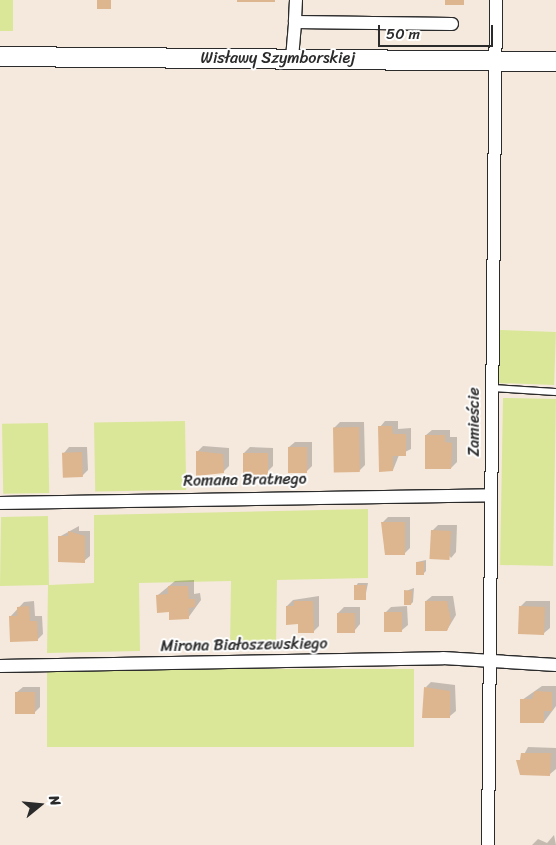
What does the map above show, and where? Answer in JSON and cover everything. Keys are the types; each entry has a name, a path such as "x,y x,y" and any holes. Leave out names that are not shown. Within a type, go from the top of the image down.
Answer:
{"main road":[{"name":"Wisławy Szymborskiej","path":"0,56 556,61"}],"street":[{"path":"292,58 296,0"},
{"name":"Zamieście","path":"488,845 496,0"},
{"path":"295,22 452,24"},
{"name":"Romana Bratnego","path":"0,503 490,495"},
{"name":"Mirona Białoszewskiego","path":"0,666 443,658 556,665"}],"lane":[{"path":"491,388 556,392"}],"green space":[{"path":"0,0 13,0 13,31 0,31"},
{"path":"500,330 556,332 554,385 498,383"},
{"path":"503,398 556,399 553,566 500,565"},
{"path":"185,421 186,490 95,492 94,423"},
{"path":"48,423 49,493 3,494 2,424"},
{"path":"368,509 368,578 277,580 276,650 230,649 231,581 139,583 140,651 47,653 48,585 0,586 1,517 48,516 49,585 94,583 94,515"},
{"path":"47,669 414,669 414,747 47,747"}],"building":[{"path":"97,0 111,0 111,9 97,9"},
{"path":"237,0 275,0 275,2 237,2"},
{"path":"445,0 464,0 464,5 445,5"},
{"path":"378,426 392,426 393,434 406,434 406,456 393,456 393,471 379,472"},
{"path":"333,427 359,427 360,472 334,472"},
{"path":"425,435 445,435 445,442 452,443 451,469 425,469"},
{"path":"288,447 307,447 307,473 288,473"},
{"path":"196,451 223,454 224,473 196,476"},
{"path":"82,452 83,477 63,478 62,453"},
{"path":"243,453 268,453 268,475 243,475"},
{"path":"381,522 405,522 405,555 385,555"},
{"path":"431,530 451,531 449,560 429,559"},
{"path":"68,531 85,536 85,563 58,562 58,536 68,536"},
{"path":"416,562 424,562 424,575 416,575"},
{"path":"354,585 366,585 366,600 354,600"},
{"path":"168,586 188,586 189,599 195,599 195,607 189,608 189,619 169,620 169,612 157,613 156,595 168,594"},
{"path":"404,590 412,591 411,605 404,605"},
{"path":"294,601 313,601 314,633 298,633 298,624 286,625 286,606 294,606"},
{"path":"425,601 447,601 451,621 447,631 425,631"},
{"path":"29,606 30,621 37,621 38,641 10,642 9,616 17,616 17,607"},
{"path":"519,606 545,607 544,635 518,634"},
{"path":"384,612 402,612 402,632 384,632"},
{"path":"337,613 355,613 355,633 337,633"},
{"path":"424,687 450,691 450,718 422,718"},
{"path":"535,691 552,692 552,711 544,711 544,723 520,723 520,699 532,699"},
{"path":"15,692 35,692 35,714 15,714"},
{"path":"521,753 551,753 550,776 520,775 516,760 520,760"}]}
